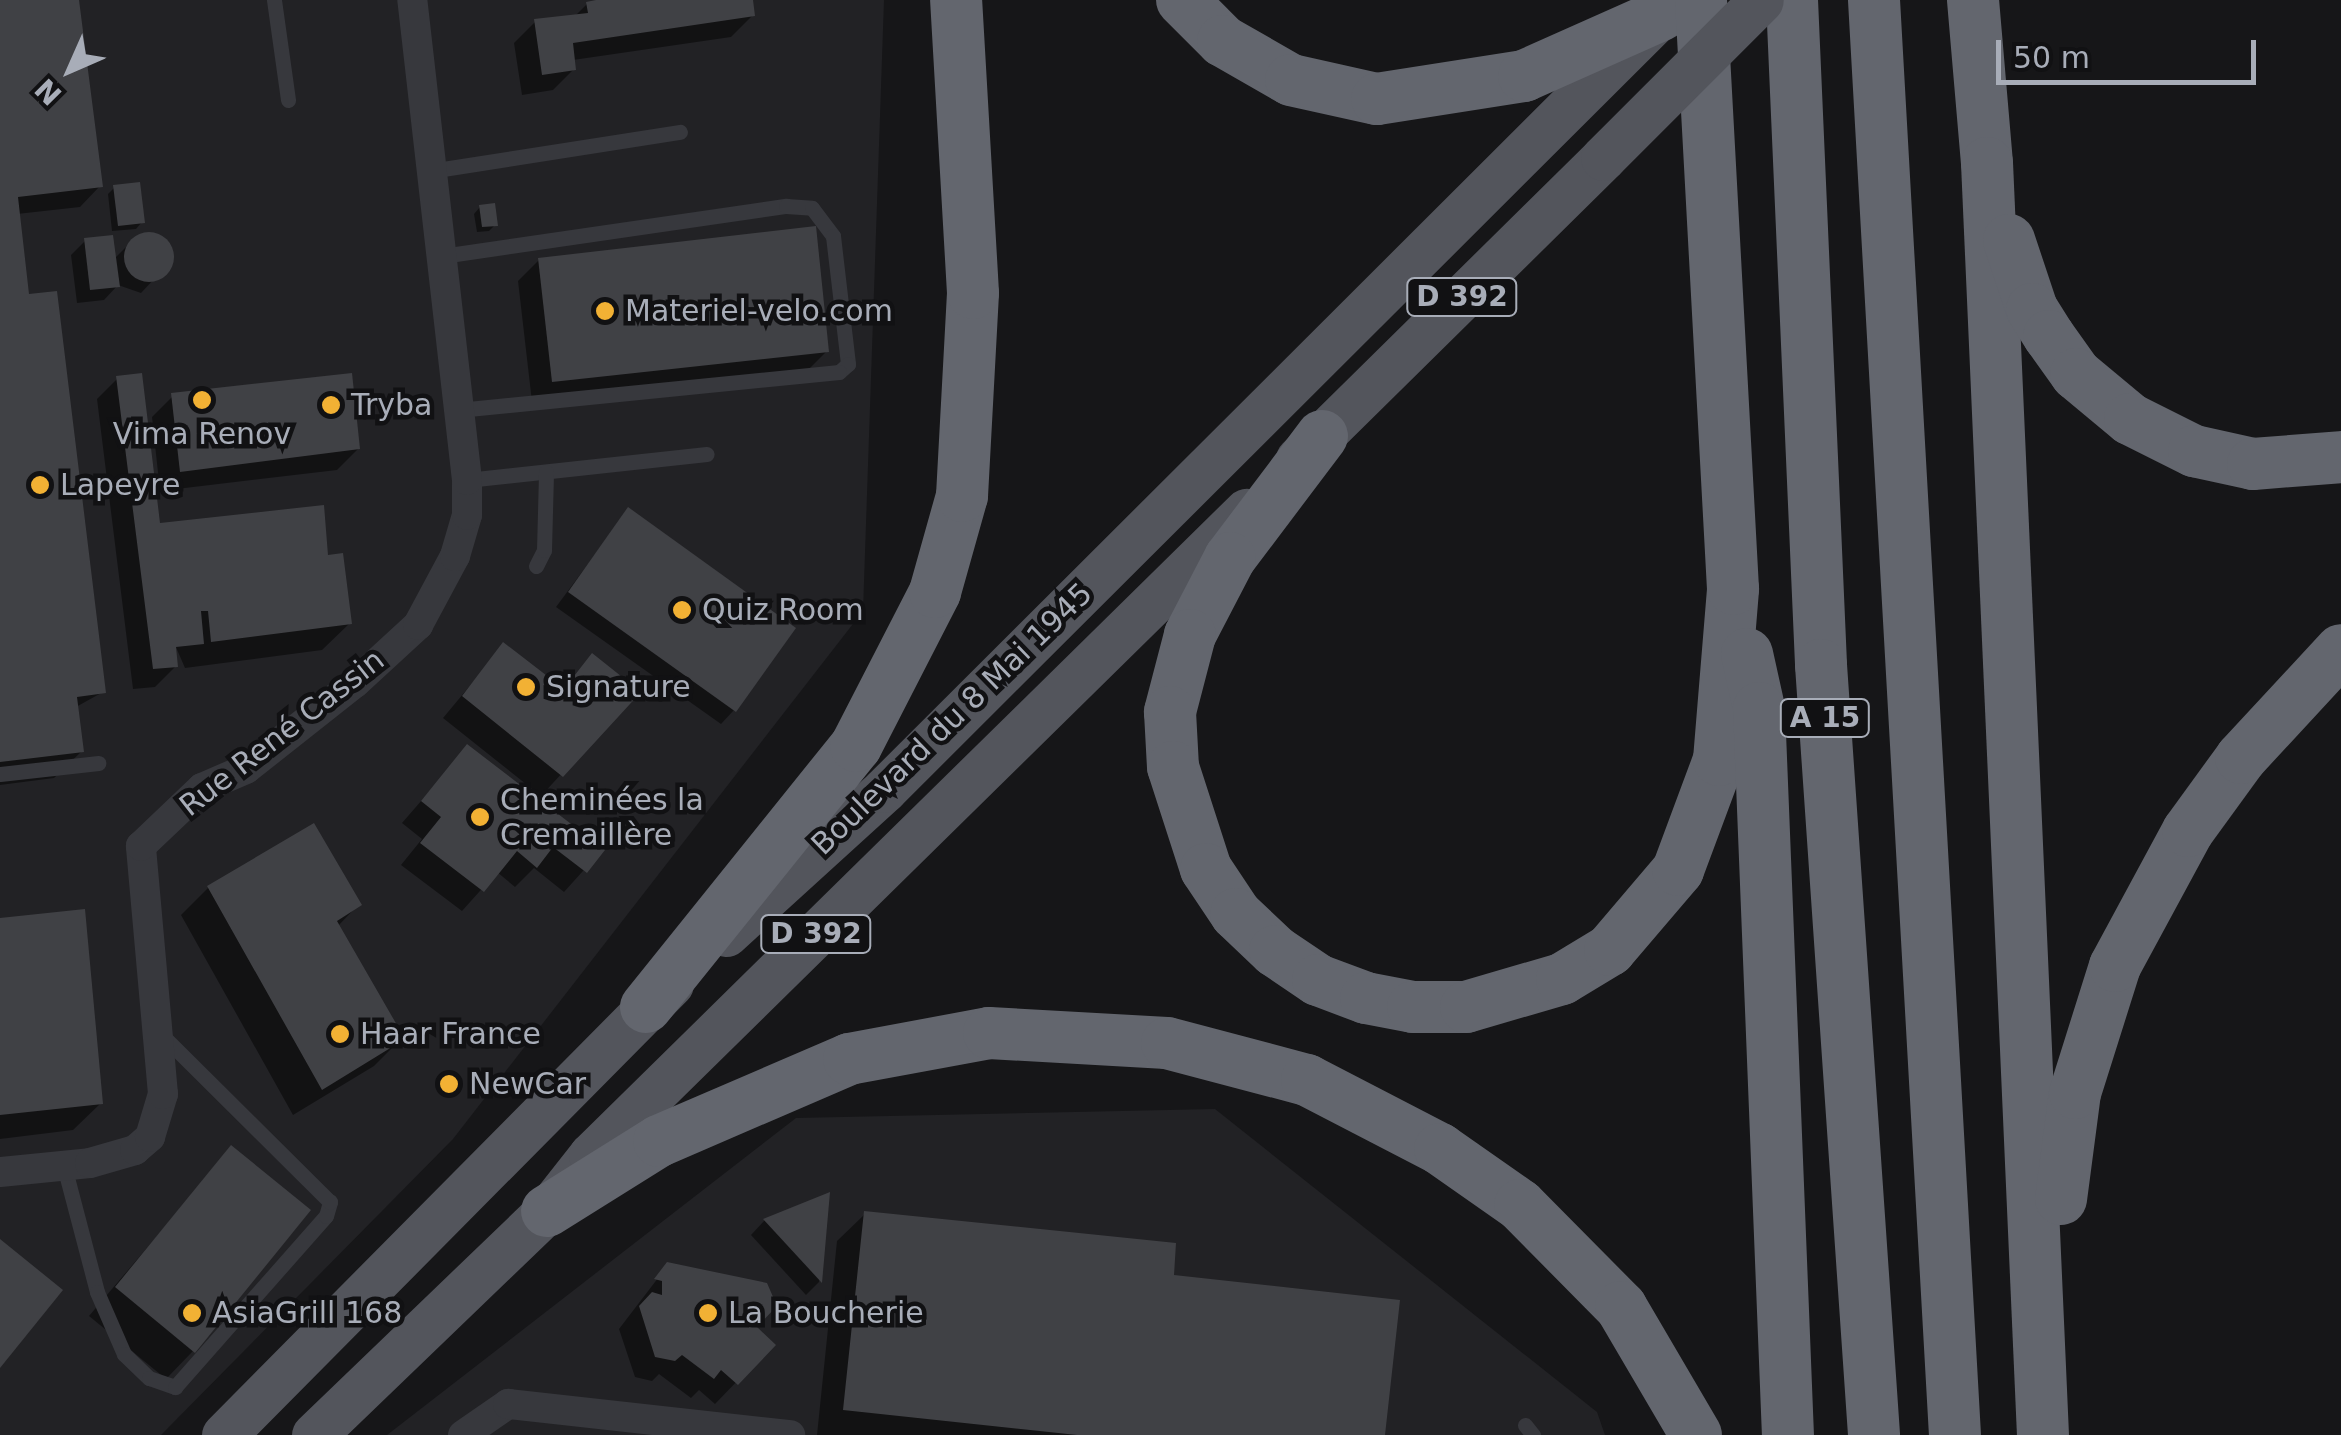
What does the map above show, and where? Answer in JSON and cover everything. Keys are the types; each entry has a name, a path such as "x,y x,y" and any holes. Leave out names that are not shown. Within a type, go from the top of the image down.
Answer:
{"highway":[{"path":"646,1007 856,746 935,592 962,496 973,293 956,0"},
{"path":"1182,0 1223,41 1290,80 1376,99 1524,76 1680,5 1733,589 1758,708 1788,1435"},
{"name":"A 15","path":"1792,0 1821,665 1874,1435"},
{"name":"A 15","path":"1874,0 1956,1435"},
{"path":"1973,0 1987,163 2043,1324 2043,1435"},
{"path":"1987,163 2032,309 2076,374 2106,402 2194,452 2253,464 2341,456"},
{"path":"1322,436 1206,599 1170,712 1173,767 1206,869 1236,914 1318,980 1366,998 1413,1007 1466,1006 1516,995 1562,979 1610,950 1642,918 1678,870 1719,760 1733,589"},
{"path":"2043,1324 2075,1093 2115,966 2188,831 2241,758 2341,650"},
{"path":"561,1194 660,1140 849,1059 989,1033 1166,1043 1307,1080 1440,1149 1520,1206 1622,1307 1696,1435"}],"main road":[{"name":"Boulevard du 8 Mai 1945","path":"314,1435 1761,0"},
{"name":"Boulevard du 8 Mai 1945","path":"224,1435 646,1007 884,790 1680,5"},
{"path":"526,1128 561,1194"}],"street":[{"name":"Rue René Cassin","path":"0,1172 64,1166 135,1150 150,1137 162,1094 142,846 202,788 246,769 418,624 455,556 467,515 467,480 412,0"},
{"path":"463,1435 508,1404 790,1435"}],"lane":[{"path":"274,0 288,100"},
{"path":"430,171 680,132"},
{"path":"442,256 786,206 812,208 833,236 848,364 838,372 461,410"},
{"path":"467,480 707,454"},
{"path":"536,566 544,550 546,472"},
{"path":"0,774 98,763"},
{"path":"64,1166 97,1292 124,1354 149,1378 175,1387 326,1216 330,1202 156,1028"}],"shaded area":[{"path":"0,0 884,0 863,611 453,1139 161,1435 0,1435"},
{"path":"1215,1109 1597,1412 1605,1435 387,1435 796,1118"}],"building":[{"name":"Lapeyre","path":"0,0 79,0 103,187 18,197 29,294 57,291 106,693 77,697 84,752 0,762"},
{"path":"753,0 755,16 573,43 576,70 542,75 534,19 588,13 586,2"},
{"path":"140,182 145,223 118,226 113,185"},
{"path":"495,203 498,226 482,227 479,205"},
{"path":"816,226 829,352 552,382 538,258"},
{"path":"149,232 167,239 174,257 167,275 149,282 131,275 124,257 131,239"},
{"path":"113,235 120,287 90,290 84,238"},
{"path":"142,373 160,523 324,505 328,555 343,553 352,624 211,642 208,611 201,611 204,644 176,647 178,667 153,669 116,376"},
{"path":"352,373 360,449 180,472 171,393"},
{"name":"Quiz Room","path":"628,507 796,628 736,712 568,592"},
{"path":"503,642 564,689 592,653 641,692 563,777 462,696"},
{"path":"467,744 605,850 587,873 553,847 537,868 517,851 484,892 420,843 441,817 421,801"},
{"path":"314,823 362,905 337,921 405,1039 322,1090 207,886"},
{"path":"85,909 103,1104 0,1115 0,918"},
{"path":"231,1145 311,1210 195,1353 115,1287"},
{"path":"830,1192 822,1283 763,1219"},
{"path":"864,1211 1176,1243 1174,1275 1400,1300 1385,1435 1077,1435 843,1410"},
{"path":"0,1239 63,1290 0,1368"},
{"path":"667,1262 767,1283 777,1306 757,1327 776,1345 738,1385 721,1370 714,1379 682,1355 675,1361 655,1357 639,1306 652,1292 662,1295 662,1281 654,1279"}],"place":[{"name":"Materiel-velo.com","path":"605,311"},
{"name":"Vima Renov","path":"202,400"},
{"name":"Tryba","path":"331,405"},
{"name":"Lapeyre","path":"40,485"},
{"name":"Quiz Room","path":"682,610"},
{"name":"Signature","path":"526,687"},
{"name":"Cheminées la Cremaillère","path":"480,817"},
{"name":"Haar France","path":"340,1034"},
{"name":"NewCar","path":"449,1084"},
{"name":"AsiaGrill 168","path":"192,1313"},
{"name":"La Boucherie","path":"708,1313"}]}
